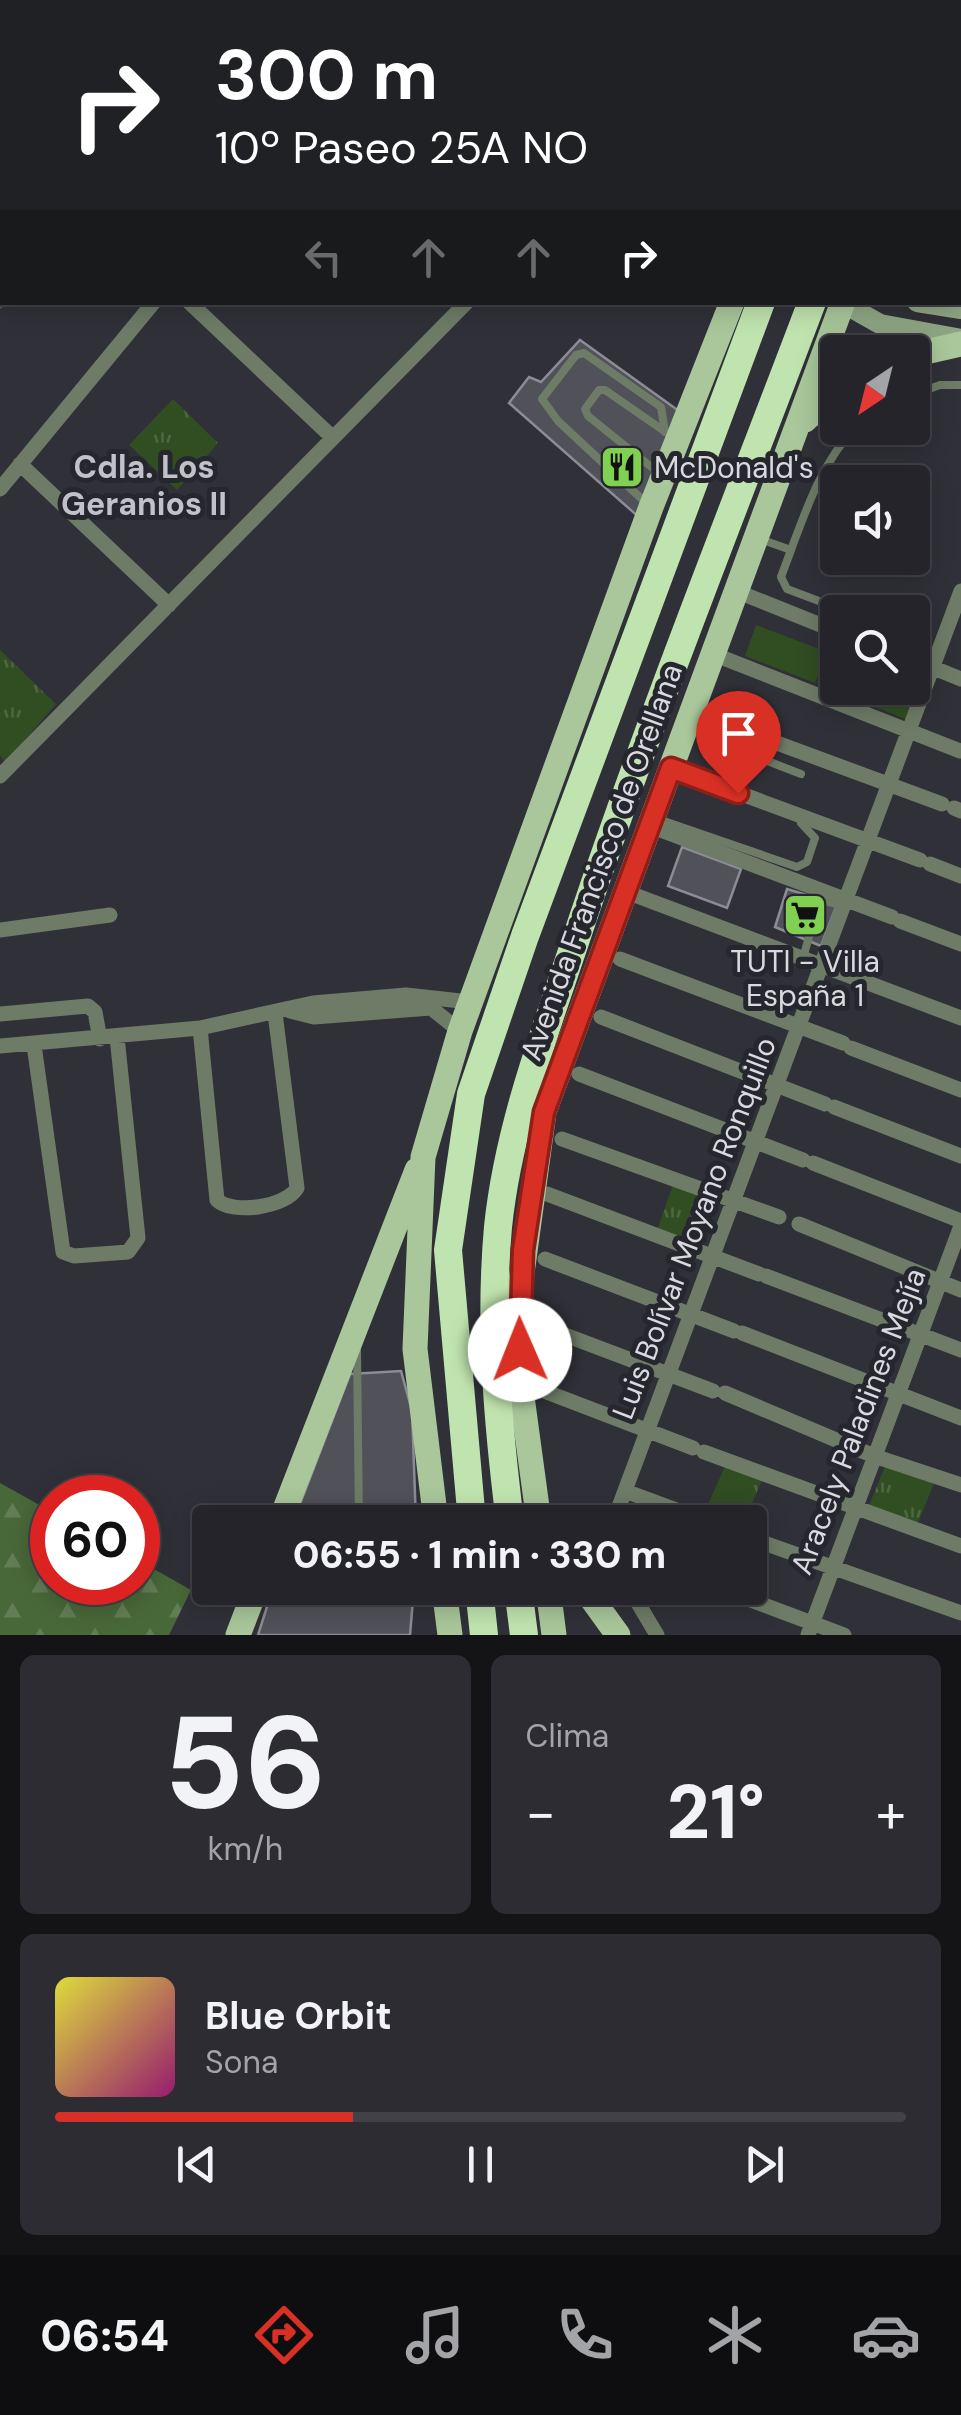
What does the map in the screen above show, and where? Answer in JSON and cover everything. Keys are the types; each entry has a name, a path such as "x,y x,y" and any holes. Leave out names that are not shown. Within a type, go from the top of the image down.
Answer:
{"highway":[{"name":"Avenida Francisco de Orellana","path":"470,1505 448,1250 472,1094 525,936 761,305"},
{"name":"Avenida Francisco de Orellana","path":"508,1505 499,1430 494,1316 498,1226 517,1116 612,833 811,305"},
{"path":"481,1605 484,1635"},
{"path":"520,1605 524,1635"}],"main road":[{"path":"286,1505 423,1156 470,1002 663,476 672,437 731,305"},
{"name":"Avenida Francisco de Orellana","path":"538,1505 520,1382 519,1295 530,1186 544,1112 843,305"},
{"path":"847,305 880,324 961,342"},
{"path":"936,305 961,309"},
{"path":"930,350 961,342"},
{"path":"801,424 820,407"},
{"path":"423,1156 415,1349 434,1505"},
{"path":"532,1464 546,1505"},
{"path":"238,1635 249,1605"},
{"path":"446,1605 450,1635"},
{"path":"550,1605 554,1635"},
{"path":"596,1605 618,1635"}],"street":[{"path":"0,489 152,305"},
{"path":"191,305 333,438"},
{"path":"0,776 464,305"},
{"path":"20,464 169,605"},
{"name":"Luis Bolívar Moyano Ronquillo","path":"623,1505 776,1085 824,966 933,666 957,614 961,591"},
{"path":"736,592 820,625"},
{"path":"713,654 960,751"},
{"path":"930,665 961,679"},
{"path":"693,712 952,808"},
{"path":"670,771 961,876"},
{"path":"652,822 847,904 961,944"},
{"path":"624,891 961,1018"},
{"path":"0,930 110,914"},
{"path":"620,959 961,1090"},
{"path":"431,1002 460,1031"},
{"path":"0,1046 34,1046 200,1028 313,1003 470,1002"},
{"path":"0,1014 88,1006 95,1012 100,1038"},
{"path":"200,1028 217,1200 234,1208 285,1201 297,1188 282,1012"},
{"path":"600,1018 961,1156"},
{"path":"34,1046 64,1252 74,1256 128,1252 138,1238 117,1037"},
{"path":"579,1074 961,1223"},
{"path":"562,1139 732,1204 778,1217"},
{"path":"547,1194 961,1350"},
{"name":"Aracely Paladines Mejía","path":"809,1629 961,1223"},
{"path":"799,1224 961,1290"},
{"path":"546,1259 961,1418"},
{"path":"544,1327 719,1392 874,1456 961,1484"},
{"path":"544,1390 961,1546"},
{"path":"626,1491 663,1505"},
{"path":"767,1544 961,1613"},
{"path":"639,1605 657,1635"},
{"path":"756,1605 809,1629 844,1635"}],"lane":[{"path":"651,507 558,421 542,398 576,356 584,353 661,408 672,437"},
{"path":"930,389 961,385"},
{"path":"663,476 588,416 585,409 599,390 605,390 672,437"},
{"path":"820,601 787,589 782,577 812,493 837,445"},
{"path":"756,538 791,550"},
{"path":"693,712 729,746 801,774"},
{"path":"652,822 789,866 803,866 811,853 815,838 805,824 670,771"},
{"path":"803,958 817,908 825,901 847,904"},
{"path":"357,1319 359,1505"}],"green space":[{"path":"173,399 218,443 177,490 129,445"},
{"path":"756,625 820,649 820,670 815,683 745,656"},
{"path":"0,650 56,704 6,762 0,756"},
{"path":"871,705 912,705 907,720"},
{"path":"673,1185 716,1200 701,1246 657,1230"},
{"path":"726,1464 762,1480 751,1505 708,1505"},
{"path":"886,1464 935,1481 917,1525 868,1508"},
{"path":"0,1483 30,1500 30,1605 160,1605 160,1572 191,1590 169,1635 0,1635"}],"building":[{"name":"McDonald's","path":"580,340 683,414 641,519 509,403 529,377 541,382"},
{"path":"682,847 741,869 727,908 668,886"},
{"name":"TUTI - Villa España 1","path":"787,889 837,904 821,946 775,927"},
{"path":"401,1371 412,1411 415,1505 300,1505 350,1374"},
{"path":"268,1605 413,1605 410,1635 258,1635"}],"place":[{"name":"McDonald's","path":"622,467"},
{"name":"TUTI - Villa España 1","path":"805,915"}],"district":[{"name":"Cdla. Los Geranios II","path":"144,486"}],"route":[{"path":"520,1350 523,1250 544,1112 671,768 738,793"}]}
